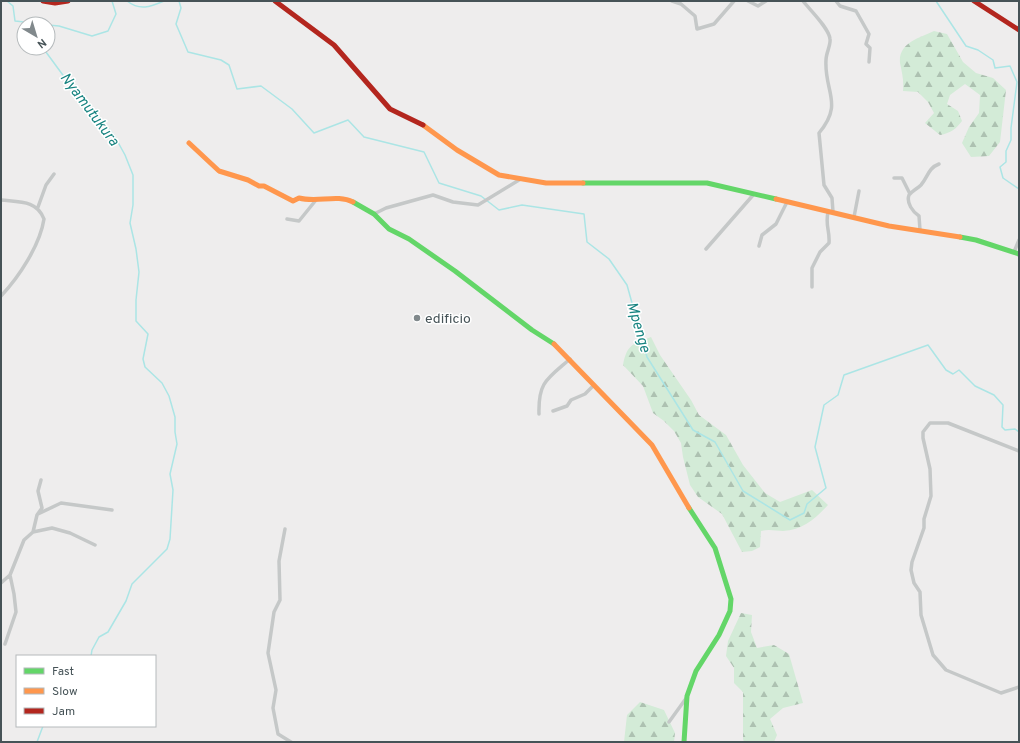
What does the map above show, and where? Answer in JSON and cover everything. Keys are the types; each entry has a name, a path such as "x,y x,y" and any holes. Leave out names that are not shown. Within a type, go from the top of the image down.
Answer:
{"main road":[{"path":"43,1 55,3 68,1"},
{"path":"275,1 334,45 390,108 428,127 457,150 500,175 519,180 546,183 661,184 694,181 734,188 889,226 976,240 1017,253"},
{"path":"974,1 1019,30"},
{"path":"189,143 219,171 248,180 259,186 264,186 293,200 299,198 310,201 345,198 374,214 389,229 409,239 455,271 532,330 553,343 570,358 652,445 666,471 716,548 731,599 730,611 718,635 696,671 687,696 684,742"}],"street":[{"path":"672,1 681,4 695,16 697,29 714,24 734,1"},
{"path":"748,1 758,6 766,1"},
{"path":"803,1 827,30 831,39 826,59 827,77 833,104 828,122 819,133 824,185 832,198 831,212 826,223 830,234 829,243 820,252 812,268 812,287"},
{"path":"836,1 840,6 856,11 860,17 869,34 866,44 870,48 869,62"},
{"path":"920,230 919,216 913,212 908,200 910,194 922,184 931,167 939,164"},
{"path":"38,208 46,185 54,174"},
{"path":"894,178 902,178 910,194"},
{"path":"374,214 386,208 433,195 454,202 478,205 519,180"},
{"path":"854,217 859,191"},
{"path":"706,249 754,194"},
{"path":"1,200 27,203 38,208 44,219 40,237 18,273 1,296"},
{"path":"287,219 299,221 316,200"},
{"path":"759,246 762,235 776,224 787,202"},
{"path":"1017,253 1019,240"},
{"path":"539,414 539,394 543,384 570,358"},
{"path":"553,411 567,406 571,400 585,394 594,385"},
{"path":"1019,451 952,424 935,422 927,425 923,432 922,438 930,469 931,496 924,519 924,528 912,562 911,570 914,583 920,592 921,615 933,655 942,667 1001,693 1019,687"},
{"path":"33,532 37,515 42,508 38,491 41,480"},
{"path":"37,515 61,503 112,510"},
{"path":"1,583 10,575 24,540 33,532 52,528 70,533 95,546"},
{"path":"285,529 280,560 280,600 274,612 268,653 276,690 273,708 278,734 291,742"},
{"path":"5,644 16,612 10,575"},
{"path":"669,722 687,696"}],"green space":[{"path":"934,31 947,34 963,62 976,73 993,78 1006,90 1000,142 989,156 971,157 962,143 969,127 979,113 980,95 965,84 950,95 947,104 958,111 962,121 953,130 940,135 925,123 934,113 928,102 918,92 903,91 900,63 902,51 911,42"},
{"path":"651,337 660,355 691,400 699,415 726,435 743,465 765,493 780,502 812,490 828,505 818,515 803,526 790,530 761,531 760,547 752,551 742,552 722,514 698,497 690,485 681,443 674,431 653,413 643,386 623,365 629,349 635,343"},
{"path":"741,613 752,615 751,632 757,648 774,645 789,654 803,703 783,708 770,719 777,735 774,742 744,742 743,739 743,692 734,683 734,668 726,656 728,641"},
{"path":"640,702 664,710 675,733 674,742 624,742 627,715"}],"waterway":[{"name":"Mpenge","path":"7,1 13,6 16,21"},
{"name":"Mpenge","path":"56,26 92,36 108,31 116,14 112,1"},
{"name":"Mpenge","path":"127,1 141,7 154,5 164,1"},
{"name":"Mpenge","path":"179,1 181,8 176,24 188,52 221,60 229,65 237,89 261,86 292,109 314,133 348,120 364,137 424,152 439,183 481,196 499,210 522,205 584,214 587,242 609,259 627,285 647,357 693,430 715,442 743,491 790,520 804,513 807,504 826,488 815,447 824,405 838,395 844,375 928,345 946,370 953,374 959,370 975,386 994,395 1003,405 1002,427 1005,430 1015,429 1019,432"},
{"path":"936,1 966,46 978,50 993,60 995,68 1010,66 1017,82 1011,128 1011,140 1006,151 1006,162 1000,167 1003,178 1019,189"},
{"name":"Nyamutukura","path":"49,56 68,82 114,135 125,155 133,175 133,205 130,223 136,249 139,272 136,300 136,321 148,334 143,359 145,367 162,383 169,396 175,417 177,444 170,474 173,490 170,539 167,549 132,584 126,601 108,632 99,637 92,650 91,655"},
{"name":"Nyamutukura","path":"37,742 43,727"}],"traffic: fast":[{"path":"583,183 707,183 776,199"},
{"path":"353,202 374,214 389,229 409,239 455,271 532,330 554,344"},
{"path":"960,237 976,240 1019,254"},
{"path":"684,742 687,696 696,671 719,635 730,611 731,599 715,548 689,508"}],"traffic: slow":[{"path":"423,125 457,150 499,175 546,183 583,183"},
{"path":"189,143 219,171 248,180 259,186 264,186 293,201 299,198 313,200 340,199 353,202"},
{"path":"776,199 889,226 960,237"},
{"path":"554,344 652,445 689,508"}],"traffic: jam":[{"path":"43,1 55,3 68,1"},
{"path":"275,1 334,45 390,109 423,125"},
{"path":"974,1 1019,30"}],"place":[{"name":"edificio","path":"417,318"}]}
